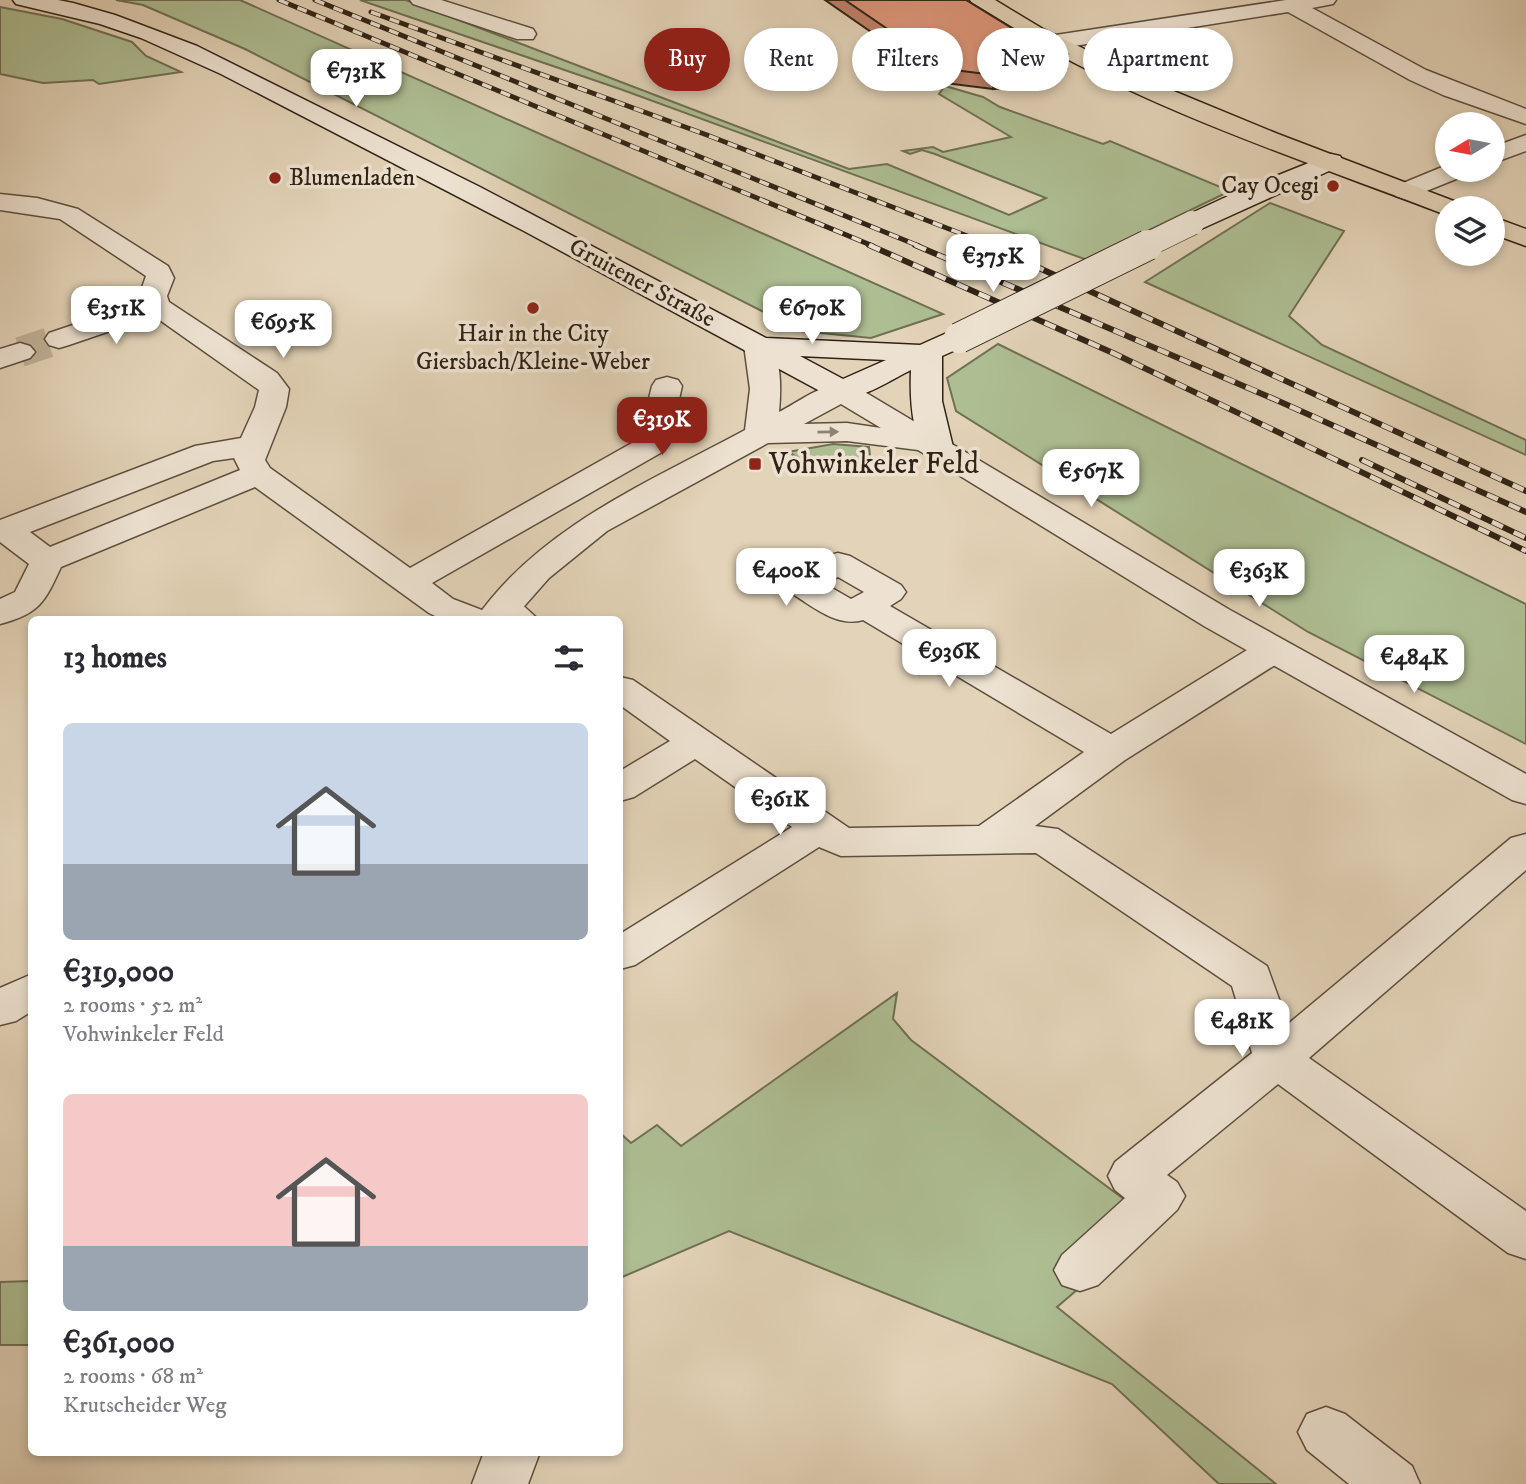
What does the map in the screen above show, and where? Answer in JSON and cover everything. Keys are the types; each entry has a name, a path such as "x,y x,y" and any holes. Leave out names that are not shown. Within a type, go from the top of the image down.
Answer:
{"main road":[{"path":"980,0 1025,28"},
{"path":"1069,53 1115,76 1435,202"},
{"path":"1505,230 1526,238"}],"street":[{"name":"Gruitener Straße","path":"23,0 93,14 144,32 220,66 472,192 842,391 1273,650 1526,792"},
{"path":"420,0 525,34"},
{"path":"1069,40 1326,0"},
{"path":"1292,6 1440,85 1526,117"},
{"path":"1505,151 1526,142"},
{"path":"3,530 206,453 255,460 408,583 441,606 498,616 537,571 595,524 842,391 928,353 1250,195 1331,161"},
{"path":"1405,191 1435,179"},
{"path":"0,202 37,206 69,214 133,254 158,272 160,278 153,296 157,306 266,379 274,389 274,401 255,460 47,561 29,598 0,613"},
{"path":"58,339 157,306"},
{"path":"760,435 767,387 765,366 758,345 928,353"},
{"path":"760,435 847,432 937,447 928,418 925,373 928,353"},
{"path":"408,583 653,444 667,386"},
{"path":"3,530 47,561"},
{"path":"865,606 1111,751"},
{"path":"986,841 1111,751 1273,650"},
{"path":"623,690 841,842 1044,839 1251,977 1277,1059 1526,1238"},
{"path":"623,786 695,742"},
{"path":"623,952 821,828"},
{"path":"1080,1270 1160,1196 1132,1176 1277,1059 1526,848"},
{"path":"0,1009 28,992"},
{"path":"1326,1432 1392,1484"},
{"path":"500,1484 510,1456"}],"green space":[{"path":"116,0 240,0 943,314 871,338 801,331 245,49 143,5"},
{"path":"360,0 406,0 849,169 887,164 1009,215 1046,198 935,154 922,150 910,154 903,151 933,147 943,152 1011,137 939,94 941,91 962,91 983,97 1000,107 1103,144 1110,141 1230,191 1087,260 620,89"},
{"path":"0,7 62,19 132,42 146,56 181,72 99,84 93,80 43,83 0,74"},
{"path":"1270,203 1344,231 1289,316 1322,345 1526,440 1526,455 1145,282"},
{"path":"998,344 1526,604 1526,744 1308,632 956,411 947,378"},
{"path":"833,444 869,447 870,456 845,467 829,470 821,469 788,452"},
{"path":"897,993 893,1019 911,1040 1133,1206 1078,1289 1057,1307 1276,1484 1219,1484 1112,1384 729,1231 623,1277 623,1136 631,1143 657,1125 681,1146"},
{"path":"28,1281 28,1345 0,1345 0,1282"}],"building":[{"path":"845,0 966,0 1012,28 977,28 977,73 963,71 963,28 886,28"}],"tunnel":[{"path":"20,352 59,339"}],"railway":[{"path":"279,0 873,246"},
{"path":"315,0 919,246"},
{"path":"371,12 707,135 993,246"},
{"path":"869,245 1113,353 1526,551"},
{"path":"915,245 1274,399 1526,512"},
{"path":"989,245 1526,491"},
{"path":"1362,460 1526,538"}],"place":[{"name":"Blumenladen","path":"275,178"},
{"name":"Cay Ocegi","path":"1333,186"},
{"name":"Hair in the City Giersbach/Kleine-Weber","path":"533,308"},
{"name":"Vohwinkeler Feld","path":"755,464"}]}
